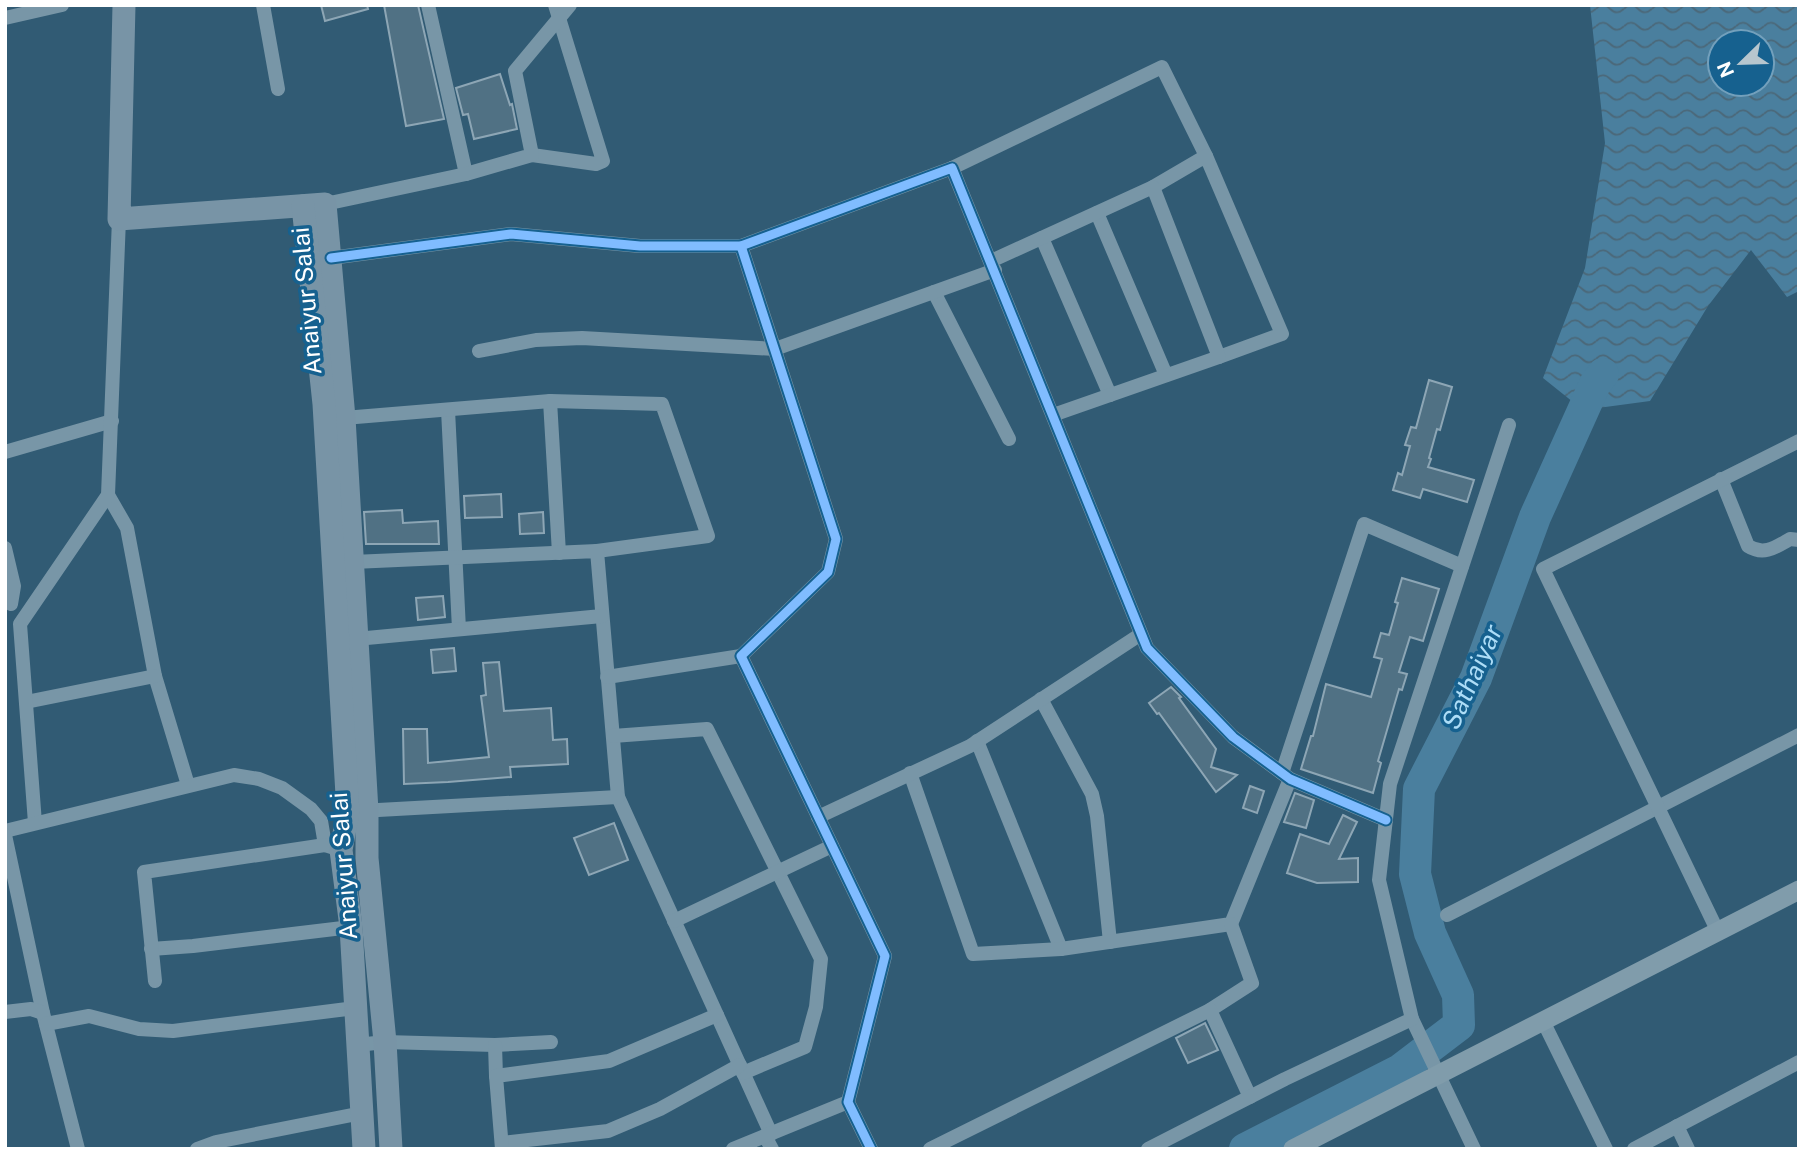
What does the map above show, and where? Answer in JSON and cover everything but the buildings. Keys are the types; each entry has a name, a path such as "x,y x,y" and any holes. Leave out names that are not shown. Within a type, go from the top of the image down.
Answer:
{"main road":[{"path":"124,5 119,219 314,205"},
{"name":"Anaiyur Salai","path":"314,205 331,258 353,562 358,811 333,847 351,927 364,1149"},
{"name":"Anaiyur Salai","path":"314,205 324,404 358,811 367,858 385,1042 391,1149"}],"street":[{"path":"5,18 62,5"},
{"path":"262,5 278,89"},
{"path":"428,5 466,174"},
{"path":"532,156 516,71 556,12 570,5"},
{"path":"314,205 466,174 532,156 596,164 603,161 556,12"},
{"path":"331,258 511,234 640,246 741,246 952,168 1162,67 1206,156 1282,334 1053,415"},
{"path":"479,351 536,340 582,338 775,349 934,292 1153,187 1206,156"},
{"path":"952,168 1147,648 1233,737 1286,776 1386,820"},
{"path":"1153,187 1219,357"},
{"path":"1097,213 1166,376"},
{"path":"35,823 20,624 108,495 119,219"},
{"path":"1042,238 1110,395"},
{"path":"607,677 741,656 828,572 836,540 741,246"},
{"path":"934,292 1009,439"},
{"path":"344,418 550,401 662,404 708,536 597,551 353,562"},
{"path":"550,401 558,553"},
{"path":"448,410 459,629"},
{"path":"5,452 112,421"},
{"path":"1474,1149 1414,1025 1379,880 1390,784 1509,425"},
{"path":"1718,932 1543,569 1799,440"},
{"path":"1721,480 1748,546 1756,551 1768,551 1790,538 1799,540"},
{"path":"108,495 127,527 155,676 188,785"},
{"path":"930,1149 1210,1010 1252,983 1231,924 1286,776 1364,524 1462,566"},
{"path":"5,548 14,586 8,604 32,606"},
{"path":"597,551 618,797 741,1069 769,1139"},
{"path":"356,639 602,616"},
{"path":"818,817 977,741 1141,634"},
{"path":"741,656 885,956 848,1102 871,1149"},
{"path":"26,702 155,676"},
{"path":"1041,699 1092,794 1097,816 1110,942"},
{"path":"495,1045 502,1146 608,1131 741,1069 805,1047 816,1007 821,959 707,729 613,736"},
{"path":"1447,915 1799,735"},
{"path":"977,741 1061,949"},
{"path":"910,773 973,954 1061,949 1231,924"},
{"path":"78,1149 45,1019 5,833 35,823 234,775 259,779 282,788 311,809 321,821 333,847 144,872 155,981"},
{"path":"358,811 618,797"},
{"path":"674,922 832,846"},
{"path":"1293,1149 1435,1068 1543,1021 1799,890"},
{"path":"151,948 193,946 351,927"},
{"path":"5,1012 30,1009 45,1019 89,1016 139,1029 173,1031 355,1007"},
{"path":"1210,1010 1250,1097"},
{"path":"496,1076 609,1061 717,1015"},
{"path":"1543,1021 1606,1149"},
{"path":"1148,1149 1250,1097 1414,1025"},
{"path":"357,1045 385,1042 495,1045 551,1042"},
{"path":"1634,1149 1799,1062"},
{"path":"733,1149 769,1139 848,1102"},
{"path":"197,1149 216,1142 362,1113"},
{"path":"1677,1126 1688,1149"}],"water":[{"path":"1590,5 1799,5 1799,291 1787,297 1751,250 1708,306 1650,401 1583,410 1543,378 1585,268 1605,143"}],"waterway":[{"name":"Sathaiyar","path":"1245,1149 1400,1070 1459,1025 1458,995 1430,933 1415,874 1419,789 1476,678 1535,517 1595,384 1603,374"}],"cycle path":[{"path":"331,258 511,234 640,246 741,246 952,168 1147,648 1233,737 1290,779 1386,820"},
{"path":"741,246 836,539 828,572 741,656 885,956 848,1102 871,1149"}]}
